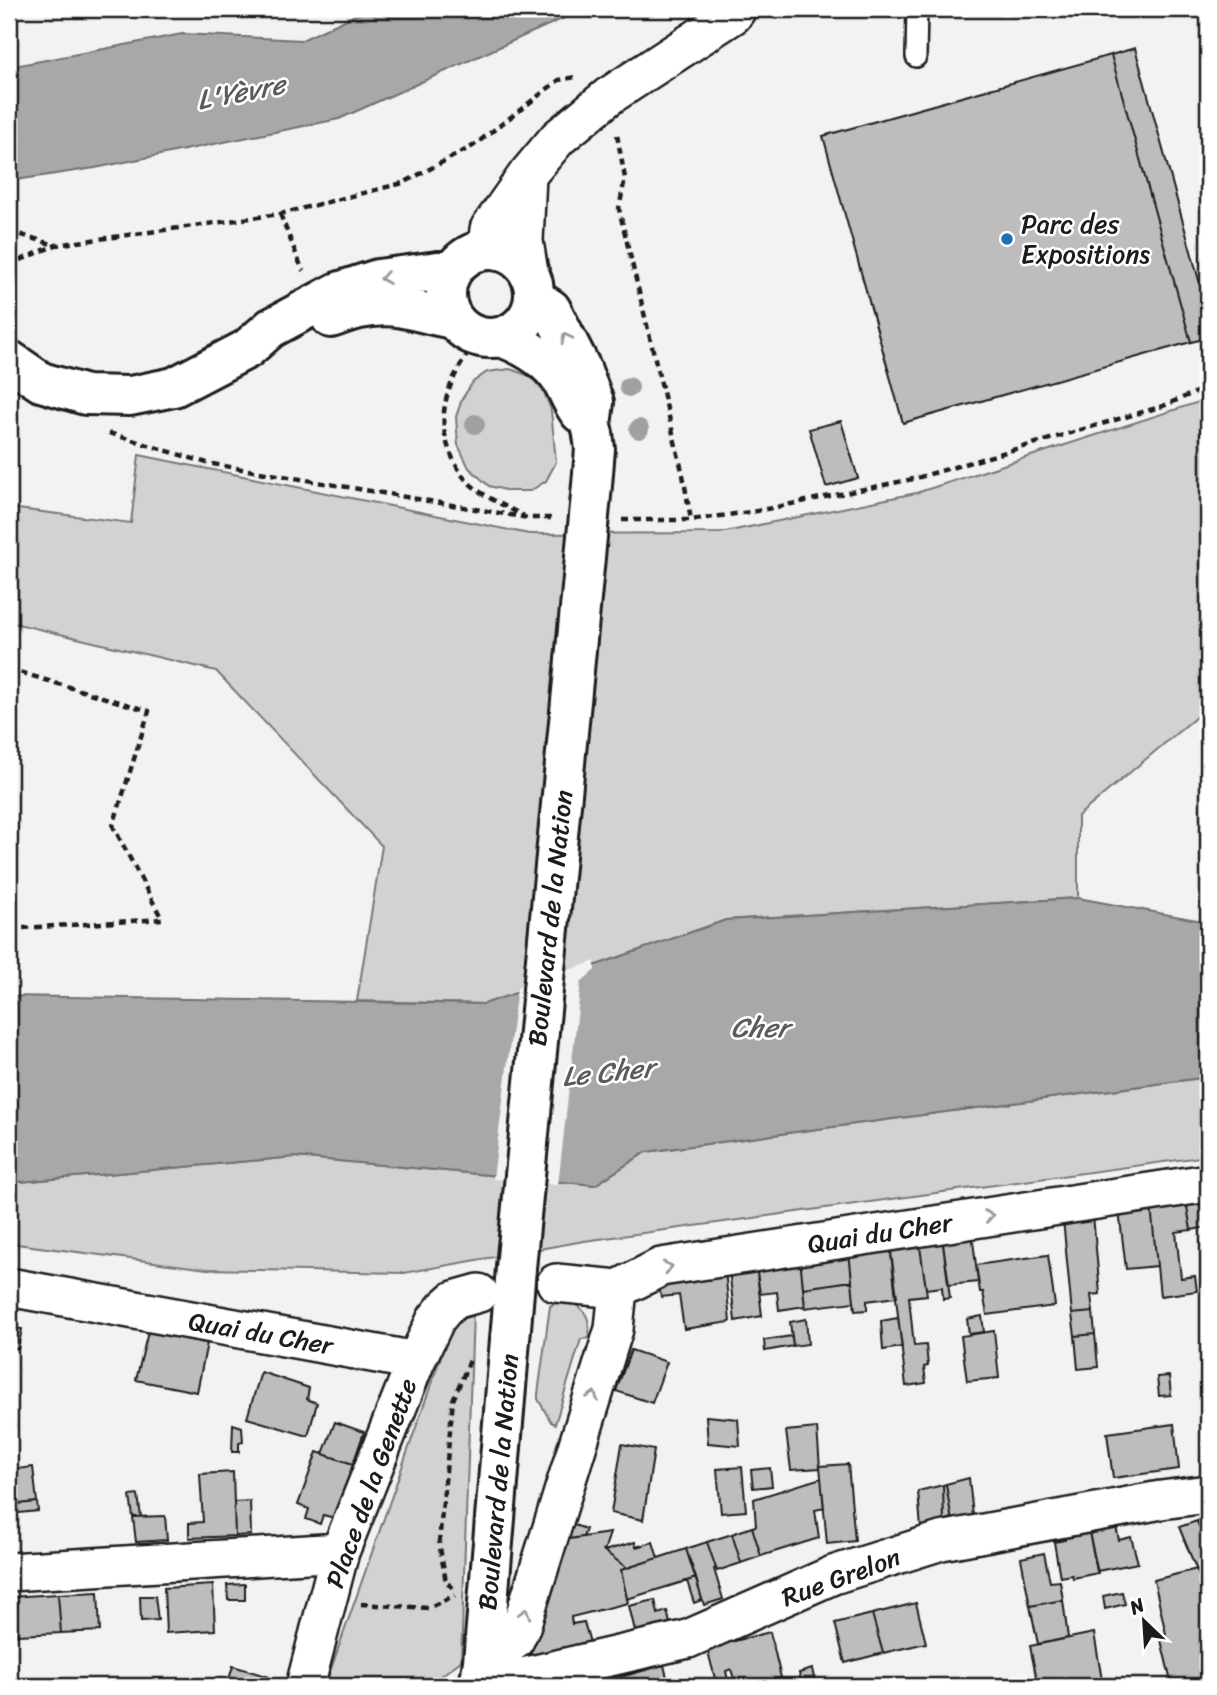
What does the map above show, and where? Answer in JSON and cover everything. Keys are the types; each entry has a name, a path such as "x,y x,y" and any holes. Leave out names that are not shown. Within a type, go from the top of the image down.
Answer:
{"main road":[{"path":"501,337 524,323 531,311 532,286 522,263 512,255 500,250 474,253 462,259 453,269 448,281 447,307 453,318 470,333 480,337 501,337 522,345 541,358 561,380 573,404 592,429"},
{"path":"247,349 271,328 346,288 378,279 453,269"},
{"name":"Boulevard de la Nation","path":"481,1676 516,1268 595,449 592,429 594,402 581,368 551,309 532,286"},
{"path":"9,360 41,382 86,395 130,396 174,387 247,349 368,307 401,307 453,318"}],"street":[{"path":"487,250 489,229 527,175 558,138 609,96 733,15 737,9"},
{"path":"527,175 524,241 532,286"},
{"name":"Quai du Cher","path":"618,1289 660,1267 1208,1182"},
{"path":"556,1283 618,1289"},
{"name":"Quai du Cher","path":"9,1287 416,1361"},
{"name":"Boulevard de la Nation","path":"481,1676 515,1640 521,1628 614,1329 618,1289"},
{"path":"416,1361 436,1319 445,1308 454,1300 480,1293"},
{"name":"Place de la Genette","path":"305,1686 340,1552 416,1361"},
{"name":"Rue Grelon","path":"481,1676 501,1682 688,1639 833,1575 942,1541 1161,1500 1208,1494"},
{"path":"9,1572 340,1552"}],"lane":[{"path":"916,57 917,9"}],"path":[{"path":"9,265 56,245 280,214 403,183 473,146 559,80 579,77 596,84 609,96 625,178 619,209 683,475 691,520"},
{"path":"280,214 306,279"},
{"path":"9,231 56,245"},
{"path":"466,357 446,394 443,421 446,441 454,462 466,480 485,495 528,518"},
{"path":"630,520 691,520 757,511 913,479 1163,406 1208,387"},
{"path":"101,431 207,464 528,518 553,518"},
{"path":"9,669 149,711 113,826 162,919 9,929"},
{"path":"328,1597 351,1603 428,1608 459,1594 446,1582 439,1542 453,1400 472,1355"}],"shaded area":[{"path":"510,369 530,376 544,392 551,410 556,462 546,481 530,491 509,491 489,486 469,468 458,445 456,417 462,399 473,382 487,372"},
{"path":"1208,399 1208,707 1078,816 1078,898 726,920 484,1004 357,1001 382,846 216,671 9,622 9,508 131,523 139,455 529,534 720,533 916,493"},
{"path":"1208,1077 1208,1156 584,1241 404,1273 207,1269 9,1243 9,1183 295,1157 595,1185 646,1152"},
{"path":"557,1295 573,1302 583,1311 588,1320 590,1338 581,1339 555,1424 551,1422 538,1399 538,1394 550,1306 556,1303"},
{"path":"473,1313 461,1661 438,1678 420,1686 325,1686 452,1325"}],"water":[{"name":"L'Yèvre","path":"368,9 581,9 339,119 95,168 9,181 9,67 182,34 302,40"},
{"name":"Cher","path":"1078,898 1208,922 1208,1077 646,1152 595,1185 295,1157 9,1183 9,996 484,1004 726,920"}],"pier":[{"path":"595,961 595,970 581,982 558,1185 493,1179 517,988"}],"building":[{"path":"1135,48 1208,313 1208,338 1191,342 1111,55"},
{"name":"Parc des Expositions","path":"1111,55 1191,342 903,423 823,136"},
{"path":"841,421 858,478 826,487 809,429"},
{"path":"1208,1198 1208,1227 1191,1230 1186,1201"},
{"path":"1186,1201 1191,1230 1176,1232 1181,1278 1195,1276 1197,1291 1160,1296 1151,1206"},
{"path":"1151,1206 1157,1266 1126,1269 1119,1211"},
{"path":"1093,1215 1100,1294 1091,1295 1093,1312 1072,1314 1063,1219"},
{"path":"972,1232 978,1282 949,1285 942,1237"},
{"path":"942,1237 950,1298 943,1299 942,1287 926,1289 919,1240"},
{"path":"919,1240 927,1295 909,1297 914,1346 926,1345 928,1366 924,1367 926,1383 906,1386 890,1245"},
{"path":"890,1245 897,1297 867,1301 867,1310 855,1311 849,1251"},
{"path":"849,1251 852,1281 803,1288 800,1258"},
{"path":"1048,1255 1055,1306 987,1315 976,1265"},
{"path":"800,1258 805,1306 779,1310 777,1292 760,1294 756,1265"},
{"path":"756,1265 762,1316 735,1321 729,1269"},
{"path":"725,1269 730,1322 684,1329 679,1295 661,1297 658,1281"},
{"path":"852,1281 854,1302 805,1308 803,1288"},
{"path":"1208,1282 1208,1325 1207,1325 1201,1284"},
{"path":"1093,1312 1095,1334 1075,1336 1072,1314"},
{"path":"982,1316 984,1332 969,1334 967,1319"},
{"path":"898,1318 902,1347 883,1350 881,1321"},
{"path":"806,1319 808,1344 793,1346 790,1322"},
{"path":"9,1327 22,1329 18,1349 9,1347"},
{"path":"994,1331 999,1378 967,1381 961,1336"},
{"path":"148,1332 207,1343 197,1392 136,1380"},
{"path":"1095,1334 1098,1367 1078,1369 1075,1336"},
{"path":"792,1336 793,1346 765,1351 764,1340"},
{"path":"631,1350 667,1362 652,1403 616,1391"},
{"path":"261,1372 309,1388 307,1399 317,1403 308,1436 247,1418"},
{"path":"1169,1376 1171,1395 1159,1396 1157,1377"},
{"path":"706,1416 738,1419 740,1446 708,1443"},
{"path":"335,1422 364,1432 353,1464 323,1454"},
{"path":"233,1424 242,1427 243,1442 239,1443 239,1452 232,1452"},
{"path":"1174,1424 1179,1469 1113,1478 1107,1433"},
{"path":"817,1428 820,1468 791,1470 786,1431"},
{"path":"622,1444 654,1450 643,1520 611,1513"},
{"path":"317,1452 353,1464 335,1518 323,1515 320,1524 306,1519 309,1509 298,1505"},
{"path":"848,1464 855,1541 827,1544 820,1466"},
{"path":"33,1467 37,1502 9,1505 9,1470"},
{"path":"742,1467 746,1511 721,1513 717,1469"},
{"path":"770,1468 772,1486 753,1488 751,1470"},
{"path":"233,1472 235,1536 189,1538 189,1523 203,1522 200,1474"},
{"path":"821,1478 824,1508 815,1510 819,1538 761,1556 752,1527 756,1526 754,1499"},
{"path":"969,1478 973,1516 952,1522 946,1484"},
{"path":"946,1484 952,1522 944,1524 943,1485"},
{"path":"943,1485 944,1524 921,1529 918,1491"},
{"path":"138,1495 141,1517 133,1517 130,1496"},
{"path":"250,1501 251,1535 235,1536 234,1502"},
{"path":"37,1502 38,1511 9,1514 9,1505"},
{"path":"165,1516 167,1540 136,1542 133,1517"},
{"path":"1114,1518 1119,1540 1131,1537 1138,1563 1097,1571 1087,1523"},
{"path":"1208,1518 1208,1553 1197,1521"},
{"path":"1197,1521 1208,1553 1208,1568 1197,1571 1179,1527"},
{"path":"568,1523 586,1529 583,1537 562,1540"},
{"path":"1087,1523 1098,1573 1073,1578 1072,1575 1060,1577 1054,1542 1065,1540 1063,1527"},
{"path":"752,1527 761,1556 741,1563 732,1534"},
{"path":"610,1533 604,1551 627,1568 621,1570 628,1603 571,1617 572,1624 584,1622 591,1646 534,1658 525,1645 562,1540"},
{"path":"732,1534 741,1563 717,1571 707,1542"},
{"path":"635,1542 636,1547 653,1542 658,1558 627,1568 604,1551"},
{"path":"707,1542 723,1599 704,1605 686,1549"},
{"path":"686,1549 696,1578 627,1599 621,1570"},
{"path":"1044,1553 1050,1582 1060,1581 1063,1600 1030,1606 1021,1558"},
{"path":"1197,1569 1208,1607 1208,1686 1172,1686 1160,1636 1166,1634 1154,1580"},
{"path":"696,1578 702,1600 694,1603 687,1581"},
{"path":"245,1584 245,1600 228,1600 227,1585"},
{"path":"213,1585 215,1630 166,1633 164,1588"},
{"path":"98,1592 100,1631 61,1633 58,1594"},
{"path":"1122,1592 1125,1604 1105,1609 1103,1596"},
{"path":"58,1594 61,1633 17,1635 16,1631 9,1632 9,1597"},
{"path":"140,1596 155,1596 158,1620 141,1621"},
{"path":"655,1600 658,1614 667,1611 671,1627 636,1635 629,1606"},
{"path":"1063,1600 1068,1638 1038,1644 1030,1606"},
{"path":"916,1603 926,1643 883,1653 872,1614"},
{"path":"872,1614 883,1653 845,1663 835,1623"},
{"path":"770,1632 783,1686 736,1686 731,1669 726,1671 729,1686 717,1686 707,1648"},
{"path":"1094,1633 1103,1686 1038,1686 1030,1646"},
{"path":"664,1665 669,1686 608,1686 606,1681"},
{"path":"233,1666 269,1677 266,1686 227,1686"},
{"path":"812,1669 816,1686 802,1686 799,1673"}],"place":[{"name":"Parc des Expositions","path":"1007,239"}],"water label":[{"name":"Le Cher","path":"608,1072"}]}
